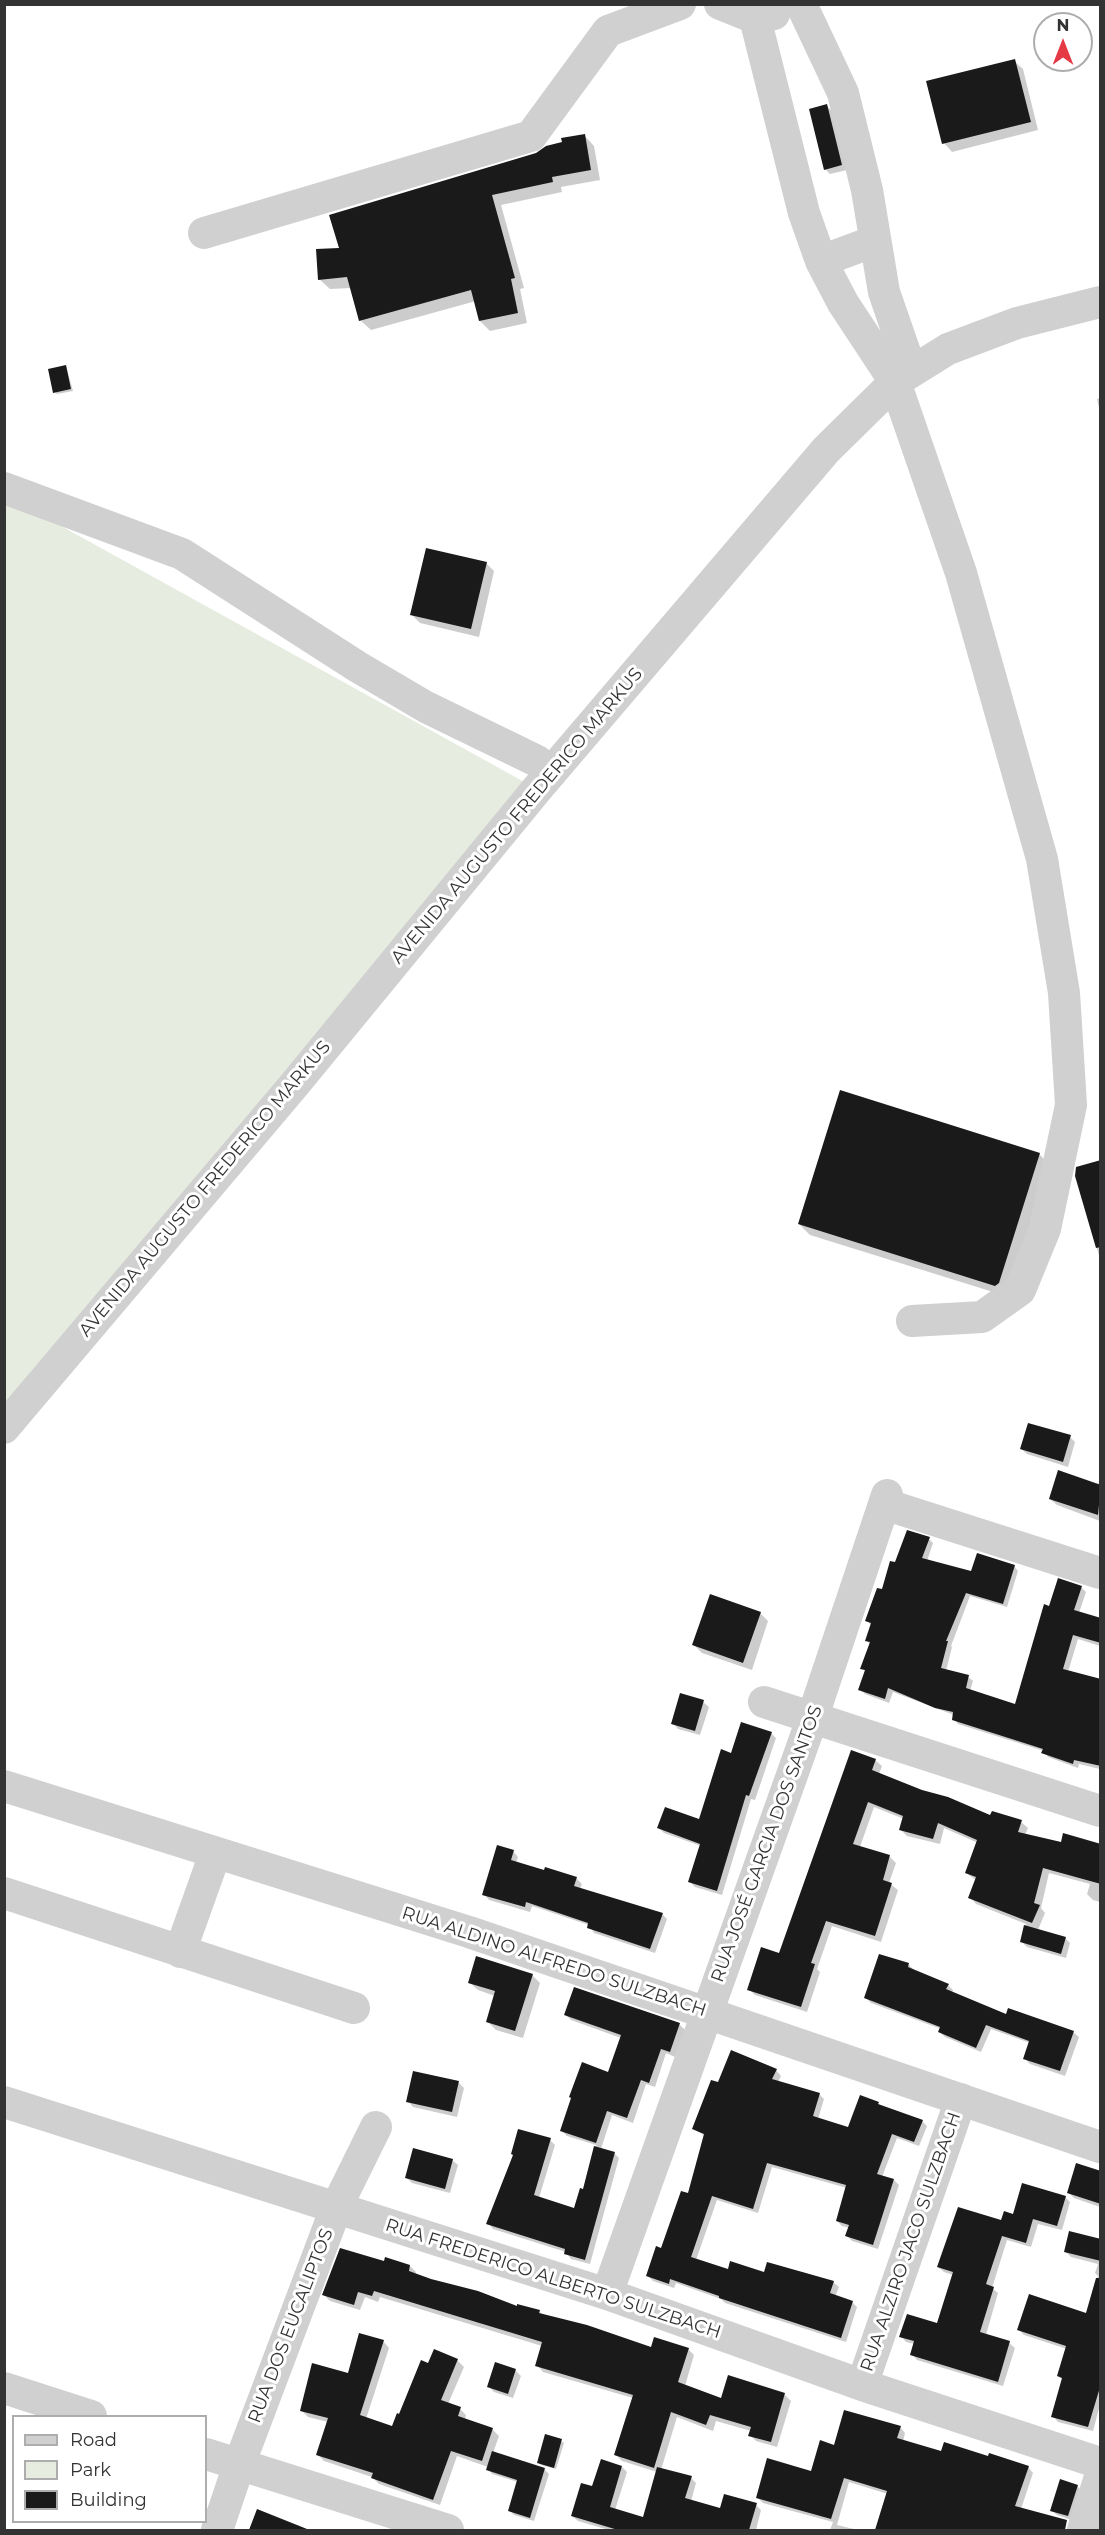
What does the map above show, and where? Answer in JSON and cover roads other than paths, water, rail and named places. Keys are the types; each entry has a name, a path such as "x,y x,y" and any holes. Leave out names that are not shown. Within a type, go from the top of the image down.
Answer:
{"street":[{"path":"204,232 531,136 608,31 680,4"},
{"path":"720,4 759,11 803,6 843,93 867,190 884,292 903,376 1042,859 1064,993 1071,1105 1045,1229 1020,1290 982,1317 912,1321"},
{"path":"759,11 804,213 821,261 843,303 903,376"},
{"path":"821,261 875,241"},
{"name":"AVENIDA AUGUSTO FREDERICO MARKUS","path":"4,1428 294,1085 551,773 826,450 903,376 948,349 1017,323 1101,302"},
{"path":"4,488 182,554 358,667 426,706 529,756 551,773"},
{"name":"RUA JOSÉ GARCIA DOS SANTOS","path":"607,2294 812,1719 885,1500 1101,1573"},
{"path":"764,1702 1101,1811"},
{"name":"RUA ALDINO ALFREDO SULZBACH","path":"4,1786 469,1932 1101,2147"},
{"path":"180,1952 215,1854"},
{"path":"4,1893 354,2008"},
{"name":"RUA ALZIRO JACO SULZBACH","path":"862,2385 961,2099"},
{"name":"RUA FREDERICO ALBERTO SULZBACH","path":"4,2102 607,2294 862,2385 1101,2463"},
{"name":"RUA DOS EUCALIPTOS","path":"217,2530 239,2465 336,2208 376,2127"},
{"path":"4,2388 88,2415"},
{"path":"207,2454 448,2530"},
{"path":"1083,2530 1101,2477"}]}
